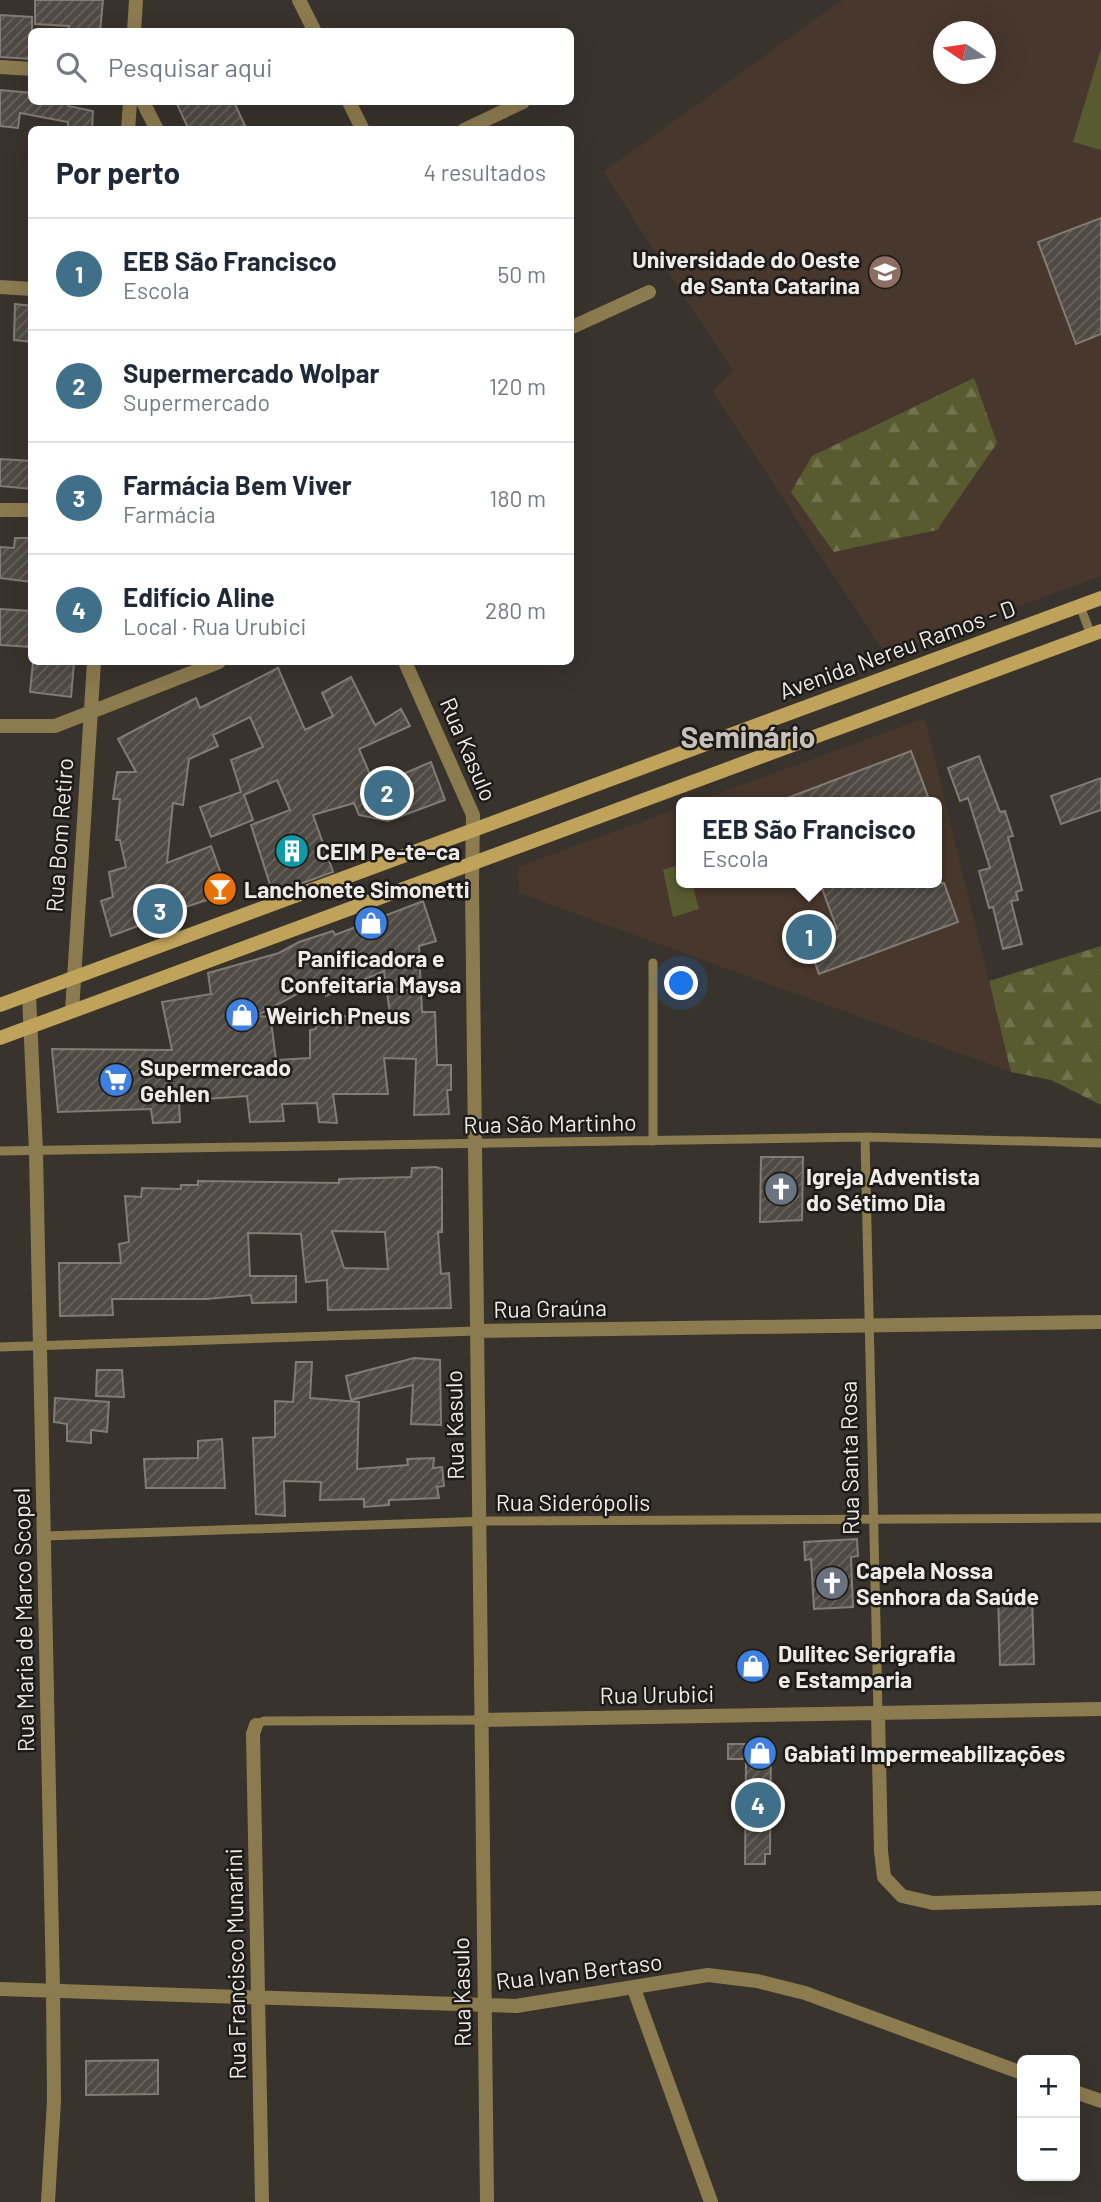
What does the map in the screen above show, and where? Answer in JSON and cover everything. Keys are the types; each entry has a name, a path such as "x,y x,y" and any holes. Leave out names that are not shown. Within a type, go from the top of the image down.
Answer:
{"street":[{"path":"134,28 136,0"},
{"path":"299,0 313,28"},
{"path":"0,67 28,69"},
{"path":"128,126 130,105"},
{"path":"145,105 155,126"},
{"path":"350,105 361,126"},
{"path":"472,126 517,105"},
{"path":"0,287 28,289"},
{"path":"574,326 649,292"},
{"path":"0,510 28,510"},
{"name":"Avenida Nereu Ramos - D","path":"0,1005 1101,598"},
{"path":"0,1038 1096,633"},
{"name":"Rua Bom Retiro","path":"72,1011 94,665"},
{"path":"0,726 55,726 211,665"},
{"name":"Rua Kasulo","path":"406,665 473,815 475,830 473,865 477,1521 487,2202"},
{"name":"Rua Maria de Marco Scopel","path":"29,995 36,1151 53,1989 54,2101 48,2202"},
{"name":"Rua Graúna","path":"476,1331 1101,1322"},
{"name":"Rua Urubici","path":"479,1720 1101,1709"},
{"name":"Rua Santa Rosa","path":"878,1713 884,1877 902,1896 933,1903 1101,1898"},
{"name":"Rua Francisco Munarini","path":"257,1725 253,1734 261,2202"},
{"name":"Rua Ivan Bertaso","path":"0,1989 53,1989 258,2000 516,2006 708,1975 757,1981 805,1993 1017,2071"},
{"path":"634,1989 710,2202"},
{"path":"1080,2094 1101,2101"}],"lane":[{"path":"1080,606 1096,633"},
{"path":"653,963 653,1141"},
{"name":"Rua São Martinho","path":"0,1151 865,1137 1101,1143"},
{"name":"Rua Santa Rosa","path":"865,1137 878,1713"},
{"name":"Rua Graúna","path":"0,1347 476,1331"},
{"name":"Rua Siderópolis","path":"45,1536 477,1521 1101,1518"},
{"name":"Rua Urubici","path":"257,1725 264,1721 479,1720"}],"shaded area":[{"name":"Universidade do Oeste de Santa Catarina","path":"842,0 1101,0 1101,576 886,655 712,391 733,371 603,172"},
{"path":"925,718 1011,1072 519,893 518,867 676,809 676,888 942,888 942,797 709,797"}],"green space":[{"path":"1101,49 1101,150 1073,142"},
{"path":"974,378 997,443 937,530 834,552 791,492 812,456"},
{"path":"676,866 676,888 693,888 699,909 673,917 663,870"},
{"path":"1101,946 1101,1105 1051,1080 1011,1072 989,981"}],"building":[{"path":"35,0 103,0 100,28 35,24"},
{"path":"0,15 32,17 32,28 28,28 28,59 0,57"},
{"path":"0,90 28,93 28,105 68,105 93,111 92,126 68,126 68,122 20,113 18,128 0,126"},
{"path":"177,105 235,105 245,126 187,126"},
{"path":"1101,218 1101,334 1076,344 1038,242"},
{"path":"15,304 28,306 28,342 14,340"},
{"path":"0,459 28,461 28,489 0,486"},
{"path":"15,538 28,538 28,582 0,578 0,547 14,548"},
{"path":"0,609 28,611 28,647 0,645"},
{"path":"33,665 74,665 71,697 30,692"},
{"path":"278,668 305,730 333,716 322,693 351,677 375,725 401,709 410,726 359,749 375,786 431,762 445,800 388,821 359,815 354,803 313,815 333,872 273,894 251,825 290,810 277,780 244,795 253,820 211,837 200,807 241,792 231,760 263,747 250,717 213,735 218,746 189,759 183,805 173,803 167,863 211,846 228,893 140,922 141,925 111,936 101,901 113,897 109,872 126,867 120,840 116,840 120,799 113,799 117,772 136,772 118,739 196,698 200,708"},
{"path":"911,751 928,797 790,797"},
{"path":"979,756 1000,812 1005,811 1013,836 1008,837 1022,890 1016,892 1018,900 1011,901 1022,944 1003,949 993,907 989,908 979,871 990,868 968,798 960,801 948,768"},
{"path":"1101,778 1101,810 1061,824 1051,796"},
{"path":"944,883 958,922 819,974 807,940 837,929 822,888 942,888"},
{"path":"423,901 436,941 419,946 422,1012 435,1012 437,1065 451,1065 451,1090 447,1090 449,1114 414,1115 416,1059 384,1058 388,1094 333,1094 337,1123 319,1122 317,1103 282,1104 284,1121 250,1122 247,1096 179,1101 180,1122 153,1123 151,1109 58,1112 52,1049 172,1050 162,1002 211,994 208,973 279,953 299,942 333,931 335,935","holes":["384,971 390,1014 316,1018 316,1029 310,1030 310,1058 276,1060 271,1021 267,1021 276,1017 256,1016 319,982 326,996"]},
{"name":"Igreja Adventista do Sétimo Dia","path":"761,1157 803,1157 802,1220 760,1222"},
{"path":"412,1168 442,1169 442,1232 438,1232 441,1274 449,1273 451,1308 328,1310 327,1280 306,1282 301,1234 248,1233 250,1276 296,1276 296,1302 252,1303 251,1295 206,1299 112,1299 113,1315 60,1316 59,1263 121,1263 119,1244 129,1242 125,1196 141,1197 142,1188 181,1189 181,1185 198,1185 198,1181 339,1183 339,1179 411,1177","holes":["332,1231 385,1232 388,1269 344,1268"]},
{"path":"414,1358 440,1360 441,1425 411,1424 413,1385 351,1400 346,1376"},
{"path":"296,1362 312,1362 310,1398 359,1402 357,1469 408,1465 407,1459 434,1458 433,1468 442,1467 444,1486 437,1487 439,1498 389,1500 389,1505 364,1507 364,1499 320,1500 321,1482 284,1481 285,1516 256,1514 253,1438 275,1437 275,1401 293,1402"},
{"path":"97,1370 122,1370 124,1397 96,1396"},
{"path":"55,1398 109,1402 107,1432 91,1430 91,1443 67,1441 67,1424 54,1422"},
{"path":"222,1439 225,1488 146,1488 144,1459 198,1458 198,1441"},
{"name":"Capela Nossa Senhora da Saúde","path":"857,1539 858,1556 851,1557 853,1607 814,1609 811,1559 805,1560 804,1542"},
{"path":"998,1595 1032,1595 1034,1664 1000,1665"},
{"path":"728,1744 771,1744 770,1854 765,1854 765,1864 745,1864 746,1759 728,1759"},
{"path":"158,2060 158,2094 86,2095 86,2061"}],"place":[{"name":"Universidade do Oeste de Santa Catarina","path":"885,272"},
{"name":"Supermercado Wolpar","path":"387,793"},
{"name":"CEIM Pe-te-ca","path":"292,851"},
{"name":"Lanchonete Simonetti","path":"220,889"},
{"name":"Farmácia Bem Viver","path":"160,911"},
{"name":"Panificadora e Confeitaria Maysa","path":"371,923"},
{"name":"EEB São Francisco","path":"809,937"},
{"name":"Weirich Pneus","path":"242,1015"},
{"name":"Supermercado Gehlen","path":"116,1080"},
{"name":"Igreja Adventista do Sétimo Dia","path":"781,1189"},
{"name":"Capela Nossa Senhora da Saúde","path":"832,1583"},
{"name":"Dulitec Serigrafia e Estamparia","path":"753,1666"},
{"name":"Gabiati Impermeabilizações","path":"760,1753"},
{"name":"Edifício Aline","path":"758,1805"}],"district":[{"name":"Seminário","path":"748,736"}]}
